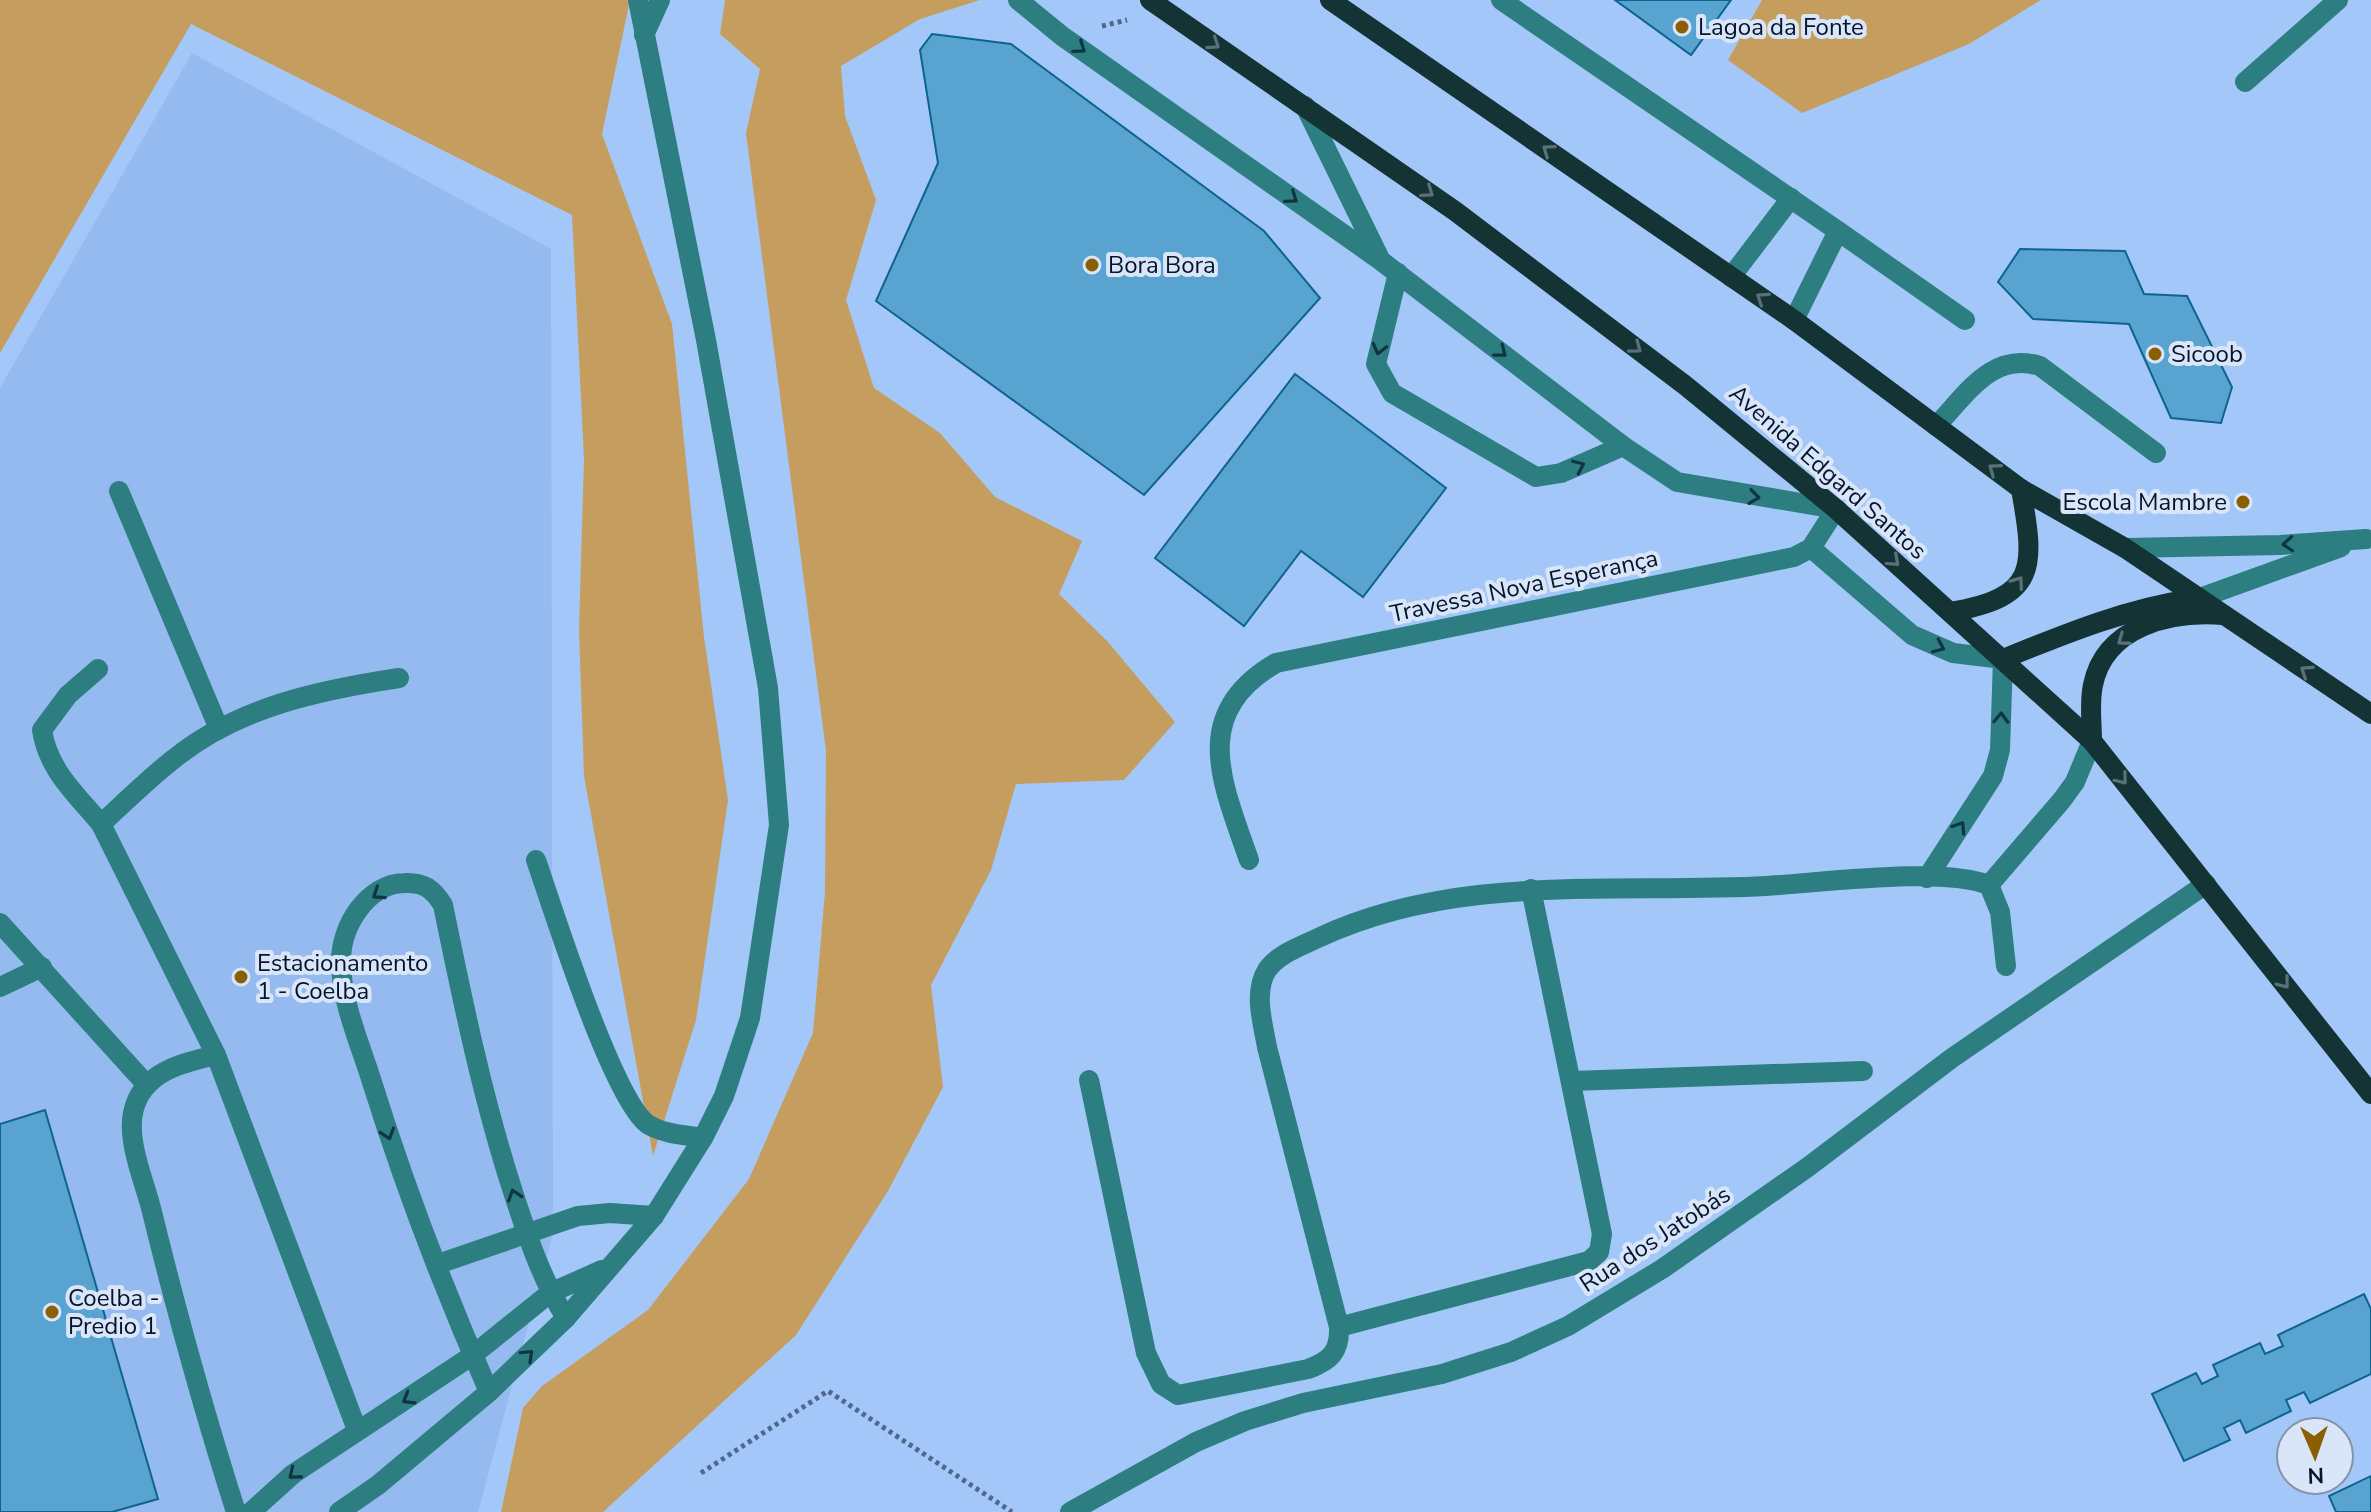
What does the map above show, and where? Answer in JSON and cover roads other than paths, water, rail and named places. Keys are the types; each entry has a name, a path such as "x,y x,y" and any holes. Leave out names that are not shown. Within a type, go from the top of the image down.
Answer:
{"main road":[{"path":"1330,0 1794,320 2021,489 2125,548 2371,714"},
{"name":"Avenida Edgard Santos","path":"1157,5 1455,211 1686,386 1836,509 2092,741 2371,1094"},
{"path":"1950,612 1990,605 2010,593 2026,573 2029,545 2021,489"},
{"path":"2003,659 2106,618 2155,604 2200,598"},
{"path":"2092,741 2092,687 2106,654 2124,636 2161,619 2191,613 2223,615"}],"street":[{"path":"339,1512 378,1485 489,1392 566,1318 654,1216 703,1138 724,1096 750,1018 779,825 768,688 706,340 638,0"},
{"path":"644,35 660,0"},
{"path":"1018,0 1062,36 1398,273 1623,446 1677,482 1836,509 1811,548 1912,635 1953,653 2003,659 2000,750 1993,776 1927,878"},
{"path":"1501,0 1965,320"},
{"path":"2245,82 2338,0"},
{"path":"1305,106 1380,260"},
{"path":"1731,277 1791,198"},
{"path":"1794,320 1838,231"},
{"path":"1398,273 1376,364 1392,393 1536,477 1561,473 1623,446"},
{"path":"1936,426 1994,367 2020,360 2040,366 2156,453"},
{"path":"119,491 219,729"},
{"path":"2125,548 2280,545 2368,538"},
{"path":"2200,598 2368,538"},
{"name":"Travessa Nova Esperança","path":"1249,860 1224,776 1219,744 1223,717 1233,697 1249,679 1276,663 1794,557 1811,548"},
{"path":"98,669 68,695 42,730 45,749 55,770 101,824 216,1055 357,1430"},
{"path":"101,824 176,756 219,729 285,700 399,678"},
{"path":"1989,885 2075,782 2092,741"},
{"path":"536,860 617,1078 636,1112 647,1124 659,1129 703,1138"},
{"path":"1089,1080 1146,1353 1161,1384 1178,1395 1308,1369 1332,1357 1339,1343 1339,1327 1267,1047 1260,1002 1268,969 1286,953 1357,919 1411,906 1531,889 1763,886 1927,878 1989,885"},
{"path":"489,1392 405,1188 346,1000 341,960 346,931 360,908 376,892 393,884 421,884 434,891 443,905 466,1020 498,1145 550,1293 566,1318"},
{"name":"Rua dos Jatobás","path":"1070,1512 1196,1442 1245,1421 1303,1403 1442,1374 1511,1352 1568,1326 1662,1269 1771,1193 1952,1058 2206,884"},
{"path":"1989,885 2000,912 2006,966"},
{"path":"1339,1327 1539,1277 1589,1261 1599,1252 1602,1234 1531,889"},
{"path":"0,923 146,1084"},
{"path":"0,987 42,967"},
{"path":"216,1055 173,1065 146,1084 132,1113 135,1145 173,1295 236,1512"},
{"path":"1572,1081 1863,1071"},
{"path":"438,1264 526,1231 578,1216 610,1213 654,1216"},
{"path":"251,1512 293,1474 473,1355 550,1293 609,1266"}],"place":[{"name":"Lagoa da Fonte","path":"1682,27"},
{"name":"Bora Bora","path":"1092,265"},
{"name":"Sicoob","path":"2155,354"},
{"name":"Escola Mambre","path":"2243,502"},
{"name":"Estacionamento 1 - Coelba","path":"241,977"},
{"name":"Coelba - Predio 1","path":"52,1312"}]}
